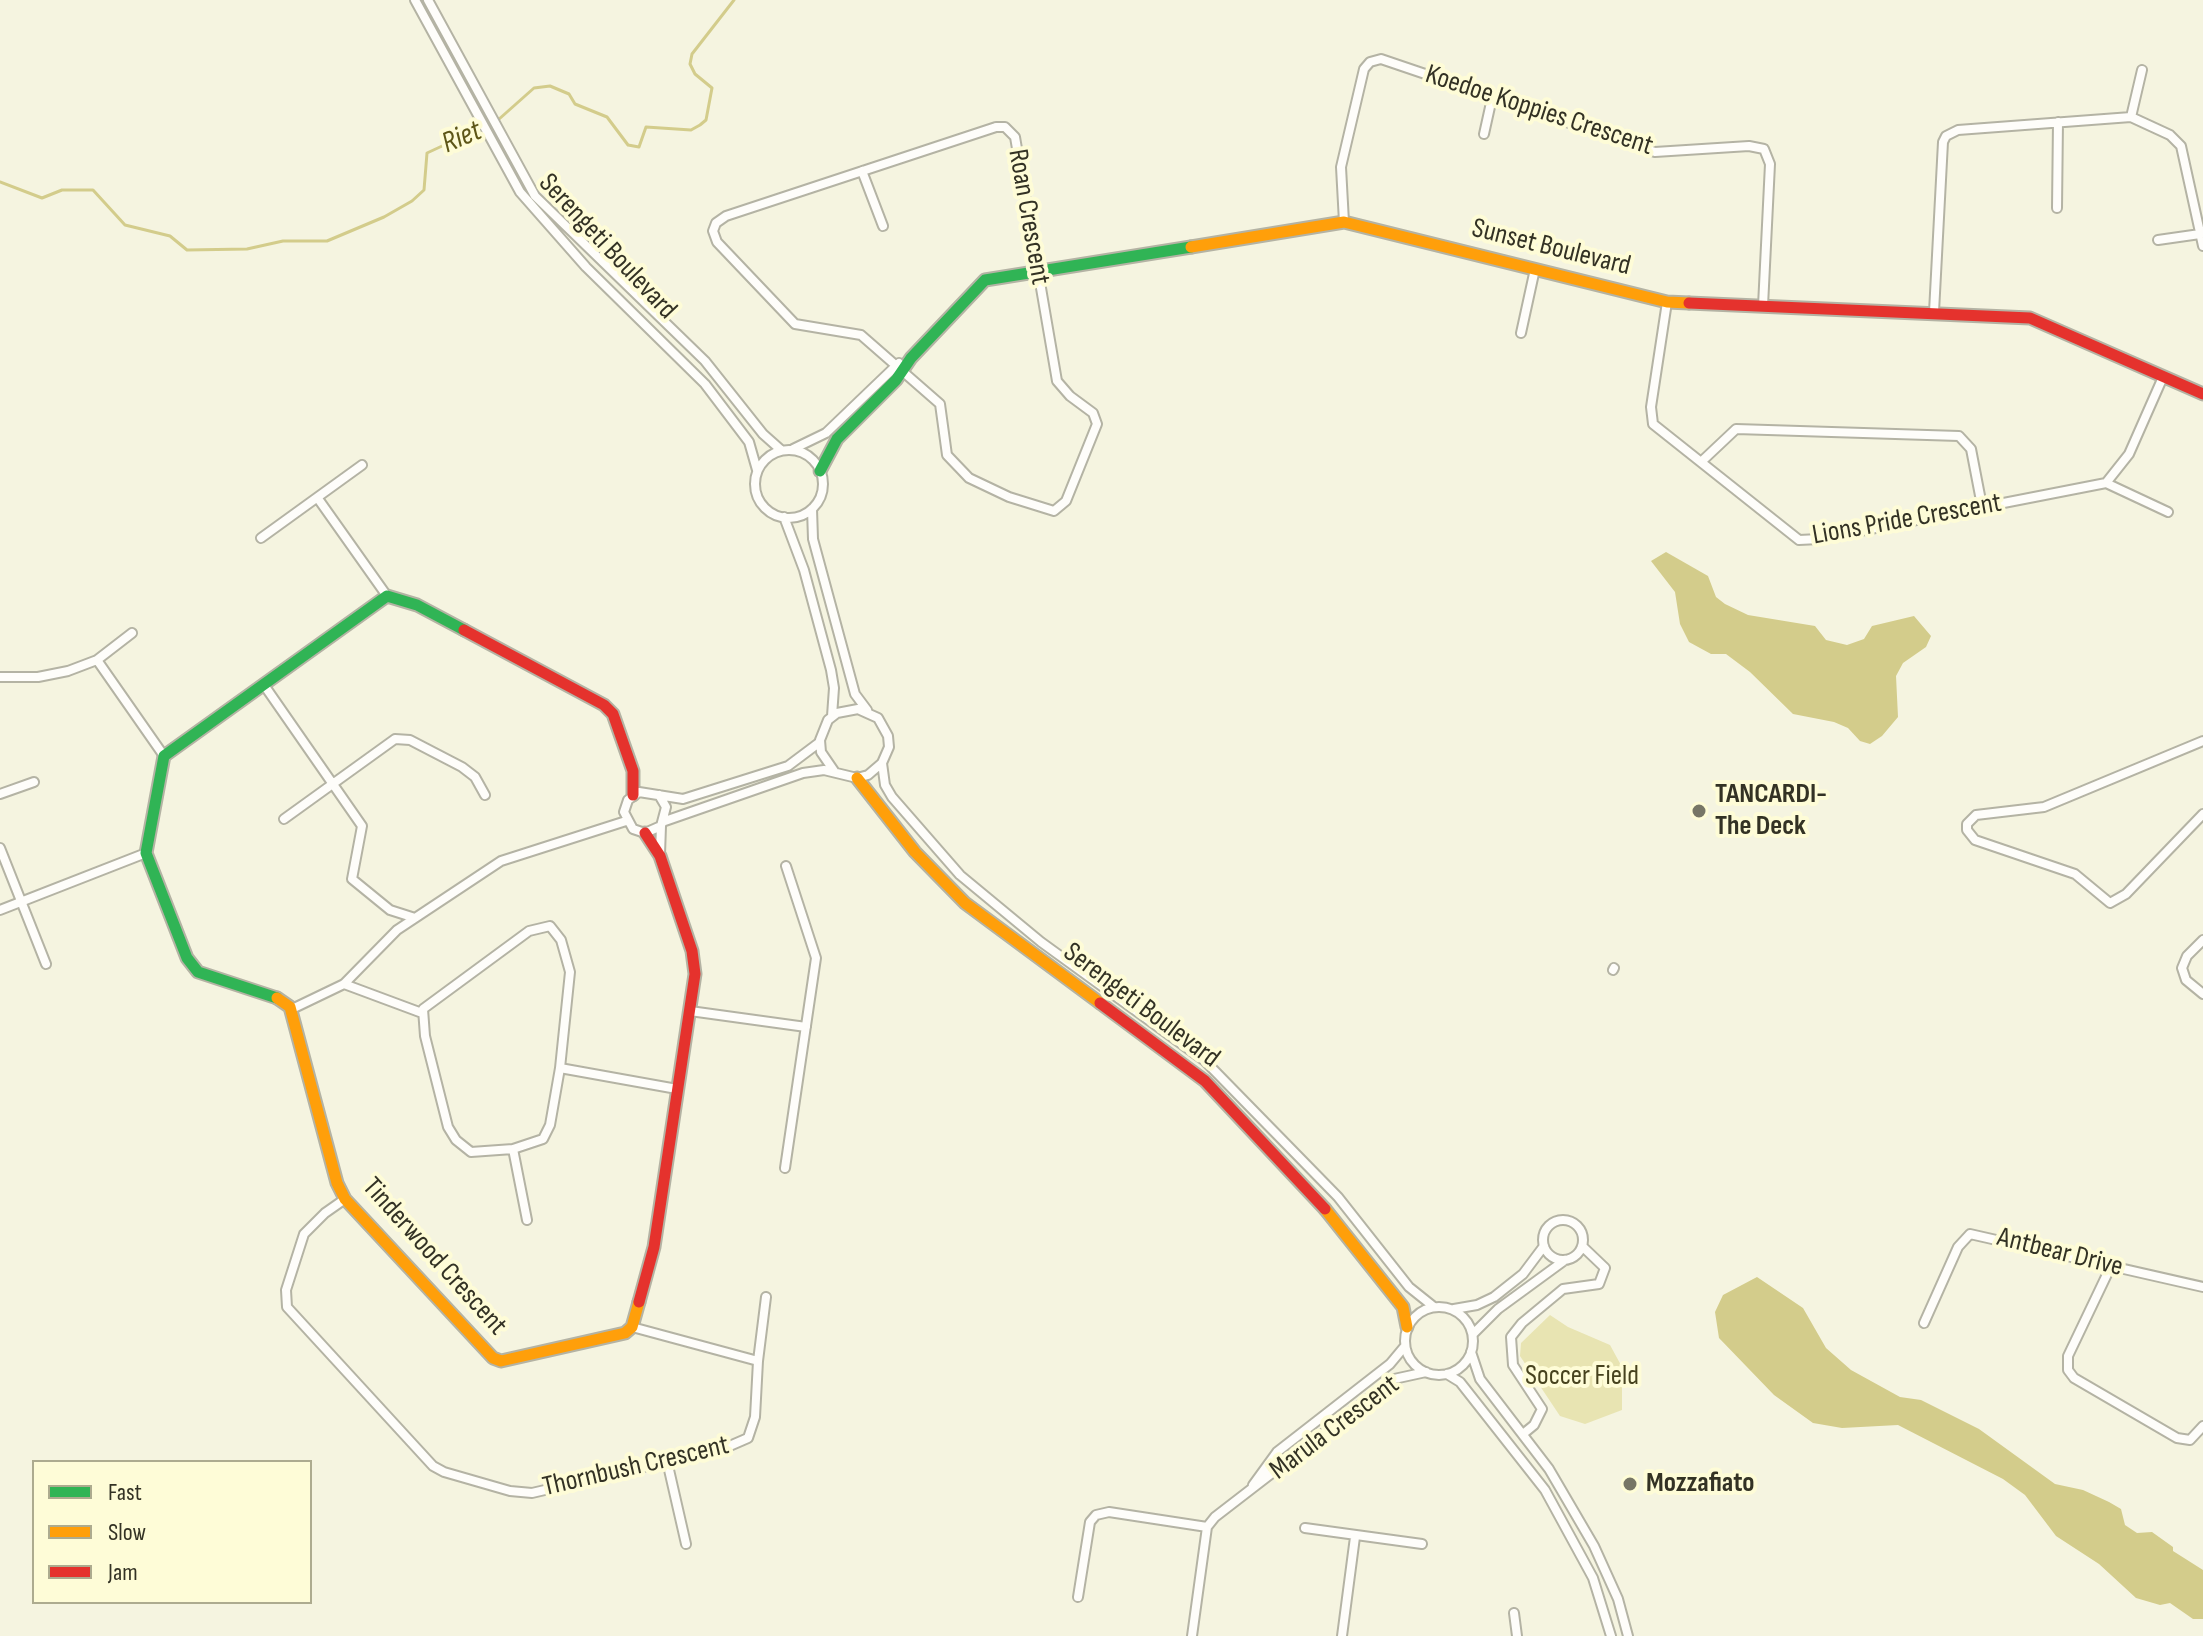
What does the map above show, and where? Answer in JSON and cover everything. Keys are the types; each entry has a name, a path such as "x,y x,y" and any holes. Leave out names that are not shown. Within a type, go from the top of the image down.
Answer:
{"street":[{"name":"Serengeti Boulevard","path":"415,0 503,154 535,196 705,361 763,434 781,450"},
{"name":"Serengeti Boulevard","path":"428,0 520,192 551,229 705,384 749,442 757,470"},
{"name":"Koedoe Koppies Crescent","path":"1344,222 1339,175 1364,69 1370,62 1381,59 1655,152 1749,146 1764,149 1770,164 1763,306"},
{"path":"2131,117 2142,70"},
{"path":"1484,134 1492,98"},
{"path":"1934,312 1946,136 1973,129 2131,117 2170,135 2181,146 2203,246"},
{"path":"2057,208 2058,122"},
{"name":"Roan Crescent","path":"1005,127 1015,137 1036,270 1057,381 1070,396 1093,413 1097,424 1066,501 1054,511 969,478 947,455 940,404 861,335 795,324 717,242 713,231 716,223 726,216 1005,127"},
{"path":"862,171 883,226"},
{"name":"Sunset Boulevard","path":"899,368 976,287 994,277 1344,222 1667,302 1934,312 2040,321 2203,394"},
{"path":"2158,240 2200,234"},
{"path":"1521,333 1535,269"},
{"name":"Lions Pride Crescent","path":"1667,302 1651,419 1660,432 1799,540 1819,539 2106,483"},
{"path":"820,471 837,439 866,402 899,368"},
{"path":"2163,377 2129,454 2106,483 2168,512"},
{"path":"812,509 802,515 784,517 768,512 755,493 757,470 762,461 781,450 817,440 866,402"},
{"path":"1701,462 1736,429 1959,436 1971,449 1982,506"},
{"path":"645,833 734,795 803,773 834,771 857,778 868,775 882,763 889,747 888,736 878,718 855,694 813,539 812,509 823,488 820,471 812,458 792,449"},
{"path":"261,538 319,500 362,465"},
{"path":"319,500 387,596 417,605 604,705 613,714 633,771 633,795 625,805 626,821 633,829 645,833 660,856 694,960 690,1011 654,1247 632,1327 758,1361 766,1297"},
{"path":"784,517 804,570 831,670 834,688 832,717"},
{"path":"387,596 164,756 146,853 192,965 198,972 279,999 292,1009 344,984 397,930 501,861 626,821"},
{"path":"0,677 54,675 97,660 132,633"},
{"path":"97,660 164,756"},
{"path":"264,685 362,826 352,879 390,910 415,918"},
{"path":"834,771 826,763 820,742 822,729 832,717 847,709 869,712"},
{"path":"284,819 389,742 401,739 470,772 485,795"},
{"path":"2203,741 2044,807 1976,815 1967,824 1967,830 1975,840 2075,874 2110,903 2126,894 2203,814"},
{"path":"633,795 656,794 683,799 797,762 820,742"},
{"name":"Serengeti Boulevard","path":"882,763 887,790 915,827 960,875 1041,942 1205,1061 1338,1197 1409,1287 1434,1307"},
{"path":"633,771 666,807 660,856"},
{"name":"Serengeti Boulevard","path":"857,778 915,852 965,903 1205,1081 1347,1232 1403,1307 1407,1327"},
{"path":"0,794 34,782"},
{"path":"731,784 734,795"},
{"path":"0,848 46,964"},
{"path":"0,910 146,853"},
{"path":"785,1168 816,958 786,866"},
{"path":"390,910 397,930"},
{"path":"550,926 561,940 570,972 560,1068 547,1135 537,1143 478,1154 456,1140 444,1115 422,1013 426,1005 529,931 550,926"},
{"path":"2203,940 2187,956 2182,968 2186,980 2203,994"},
{"path":"344,984 422,1013"},
{"name":"Tinderwood Crescent","path":"292,1009 337,1183 345,1199 497,1360 511,1362 605,1340 632,1327"},
{"path":"690,1011 806,1027"},
{"path":"560,1068 677,1089"},
{"path":"513,1149 527,1220"},
{"name":"Thornbush Crescent","path":"345,1199 304,1234 286,1290 290,1312 433,1466 452,1475 510,1491 532,1493 736,1445 748,1438 755,1417 758,1361"},
{"path":"1523,1434 1539,1418 1542,1409 1513,1365 1511,1337 1522,1323 1563,1289 1599,1284 1605,1268 1582,1246 1578,1227 1561,1220 1545,1230 1544,1246 1523,1274 1494,1297 1477,1305 1453,1309 1434,1307 1421,1311 1407,1327 1405,1346 1410,1360 1426,1372 1447,1374 1460,1382 1545,1490 1593,1578 1611,1636"},
{"name":"Antbear Drive","path":"1924,1323 1958,1247 1970,1234 2203,1287"},
{"path":"1544,1246 1554,1258 1565,1260"},
{"path":"1473,1334 1492,1313 1565,1260 1574,1257 1582,1246"},
{"path":"2111,1266 2068,1356 2068,1370 2177,1438 2190,1440 2203,1426"},
{"path":"1447,1374 1463,1366 1471,1352 1473,1334 1469,1324 1453,1309"},
{"name":"Marula Crescent","path":"1248,1492 1271,1459 1288,1443 1390,1364 1405,1346"},
{"path":"1471,1352 1480,1379 1549,1469 1594,1546 1618,1599 1628,1636"},
{"name":"Marula Crescent","path":"1207,1527 1221,1511 1394,1379 1426,1372"},
{"path":"1316,1421 1325,1433"},
{"path":"1288,1443 1297,1455"},
{"path":"667,1461 686,1544"},
{"path":"1078,1597 1090,1522 1096,1515 1109,1512 1207,1527 1192,1635 1205,1636"},
{"path":"1305,1528 1422,1544"},
{"path":"1342,1636 1355,1537"},
{"path":"1514,1613 1517,1636"}],"green space":[{"name":"Soccer Field","path":"1550,1315 1568,1327 1610,1345 1622,1367 1622,1410 1585,1424 1560,1416 1520,1356 1521,1343"}],"shaded area":[{"path":"1666,552 1708,576 1716,597 1725,604 1748,615 1815,626 1826,640 1847,645 1864,639 1872,626 1914,616 1931,636 1926,647 1903,663 1896,676 1898,717 1882,736 1870,744 1860,741 1848,728 1834,722 1793,714 1750,672 1726,654 1711,654 1689,642 1680,624 1675,592 1651,561"},
{"path":"1757,1277 1803,1308 1826,1348 1851,1370 1900,1397 1921,1400 1979,1429 2055,1484 2083,1490 2109,1502 2121,1509 2125,1525 2137,1533 2152,1532 2173,1547 2173,1551 2203,1570 2203,1619 2193,1619 2170,1603 2160,1605 2136,1598 2099,1564 2056,1536 2025,1495 2003,1479 1898,1425 1842,1428 1813,1423 1774,1395 1719,1338 1715,1312 1723,1295"}],"waterway":[{"name":"Riet","path":"489,128 534,88 550,86 569,94 575,104 607,117 628,145 639,147 646,127 691,130 706,120 712,88 695,74 690,64 692,54 734,0"},
{"name":"Riet","path":"0,182 42,198 62,190 93,190 125,225 170,236 187,250 247,249 283,241 327,241 384,217 412,201 424,190 427,153 481,128"}],"traffic: fast":[{"path":"820,471 837,439 896,380 911,358 985,280 1191,247"},
{"path":"277,998 198,972 187,958 146,853 164,756 387,596 417,605 464,630"}],"traffic: slow":[{"path":"1191,247 1344,222 1667,302 1689,303"},
{"path":"857,778 915,852 965,903 1100,1003"},
{"path":"277,998 290,1007 337,1183 345,1199 493,1358 501,1361 625,1333 632,1327 639,1302"},
{"path":"1325,1209 1403,1307 1407,1327"}],"traffic: jam":[{"path":"1689,303 2030,318 2203,394"},
{"path":"464,630 604,705 613,714 633,771 633,795"},
{"path":"639,1302 654,1247 695,974 692,951 660,856 645,833"},
{"path":"1100,1003 1205,1081 1325,1209"}],"place":[{"name":"TANCARDI- The Deck","path":"1699,811"},
{"name":"Mozzafiato","path":"1630,1484"}]}
